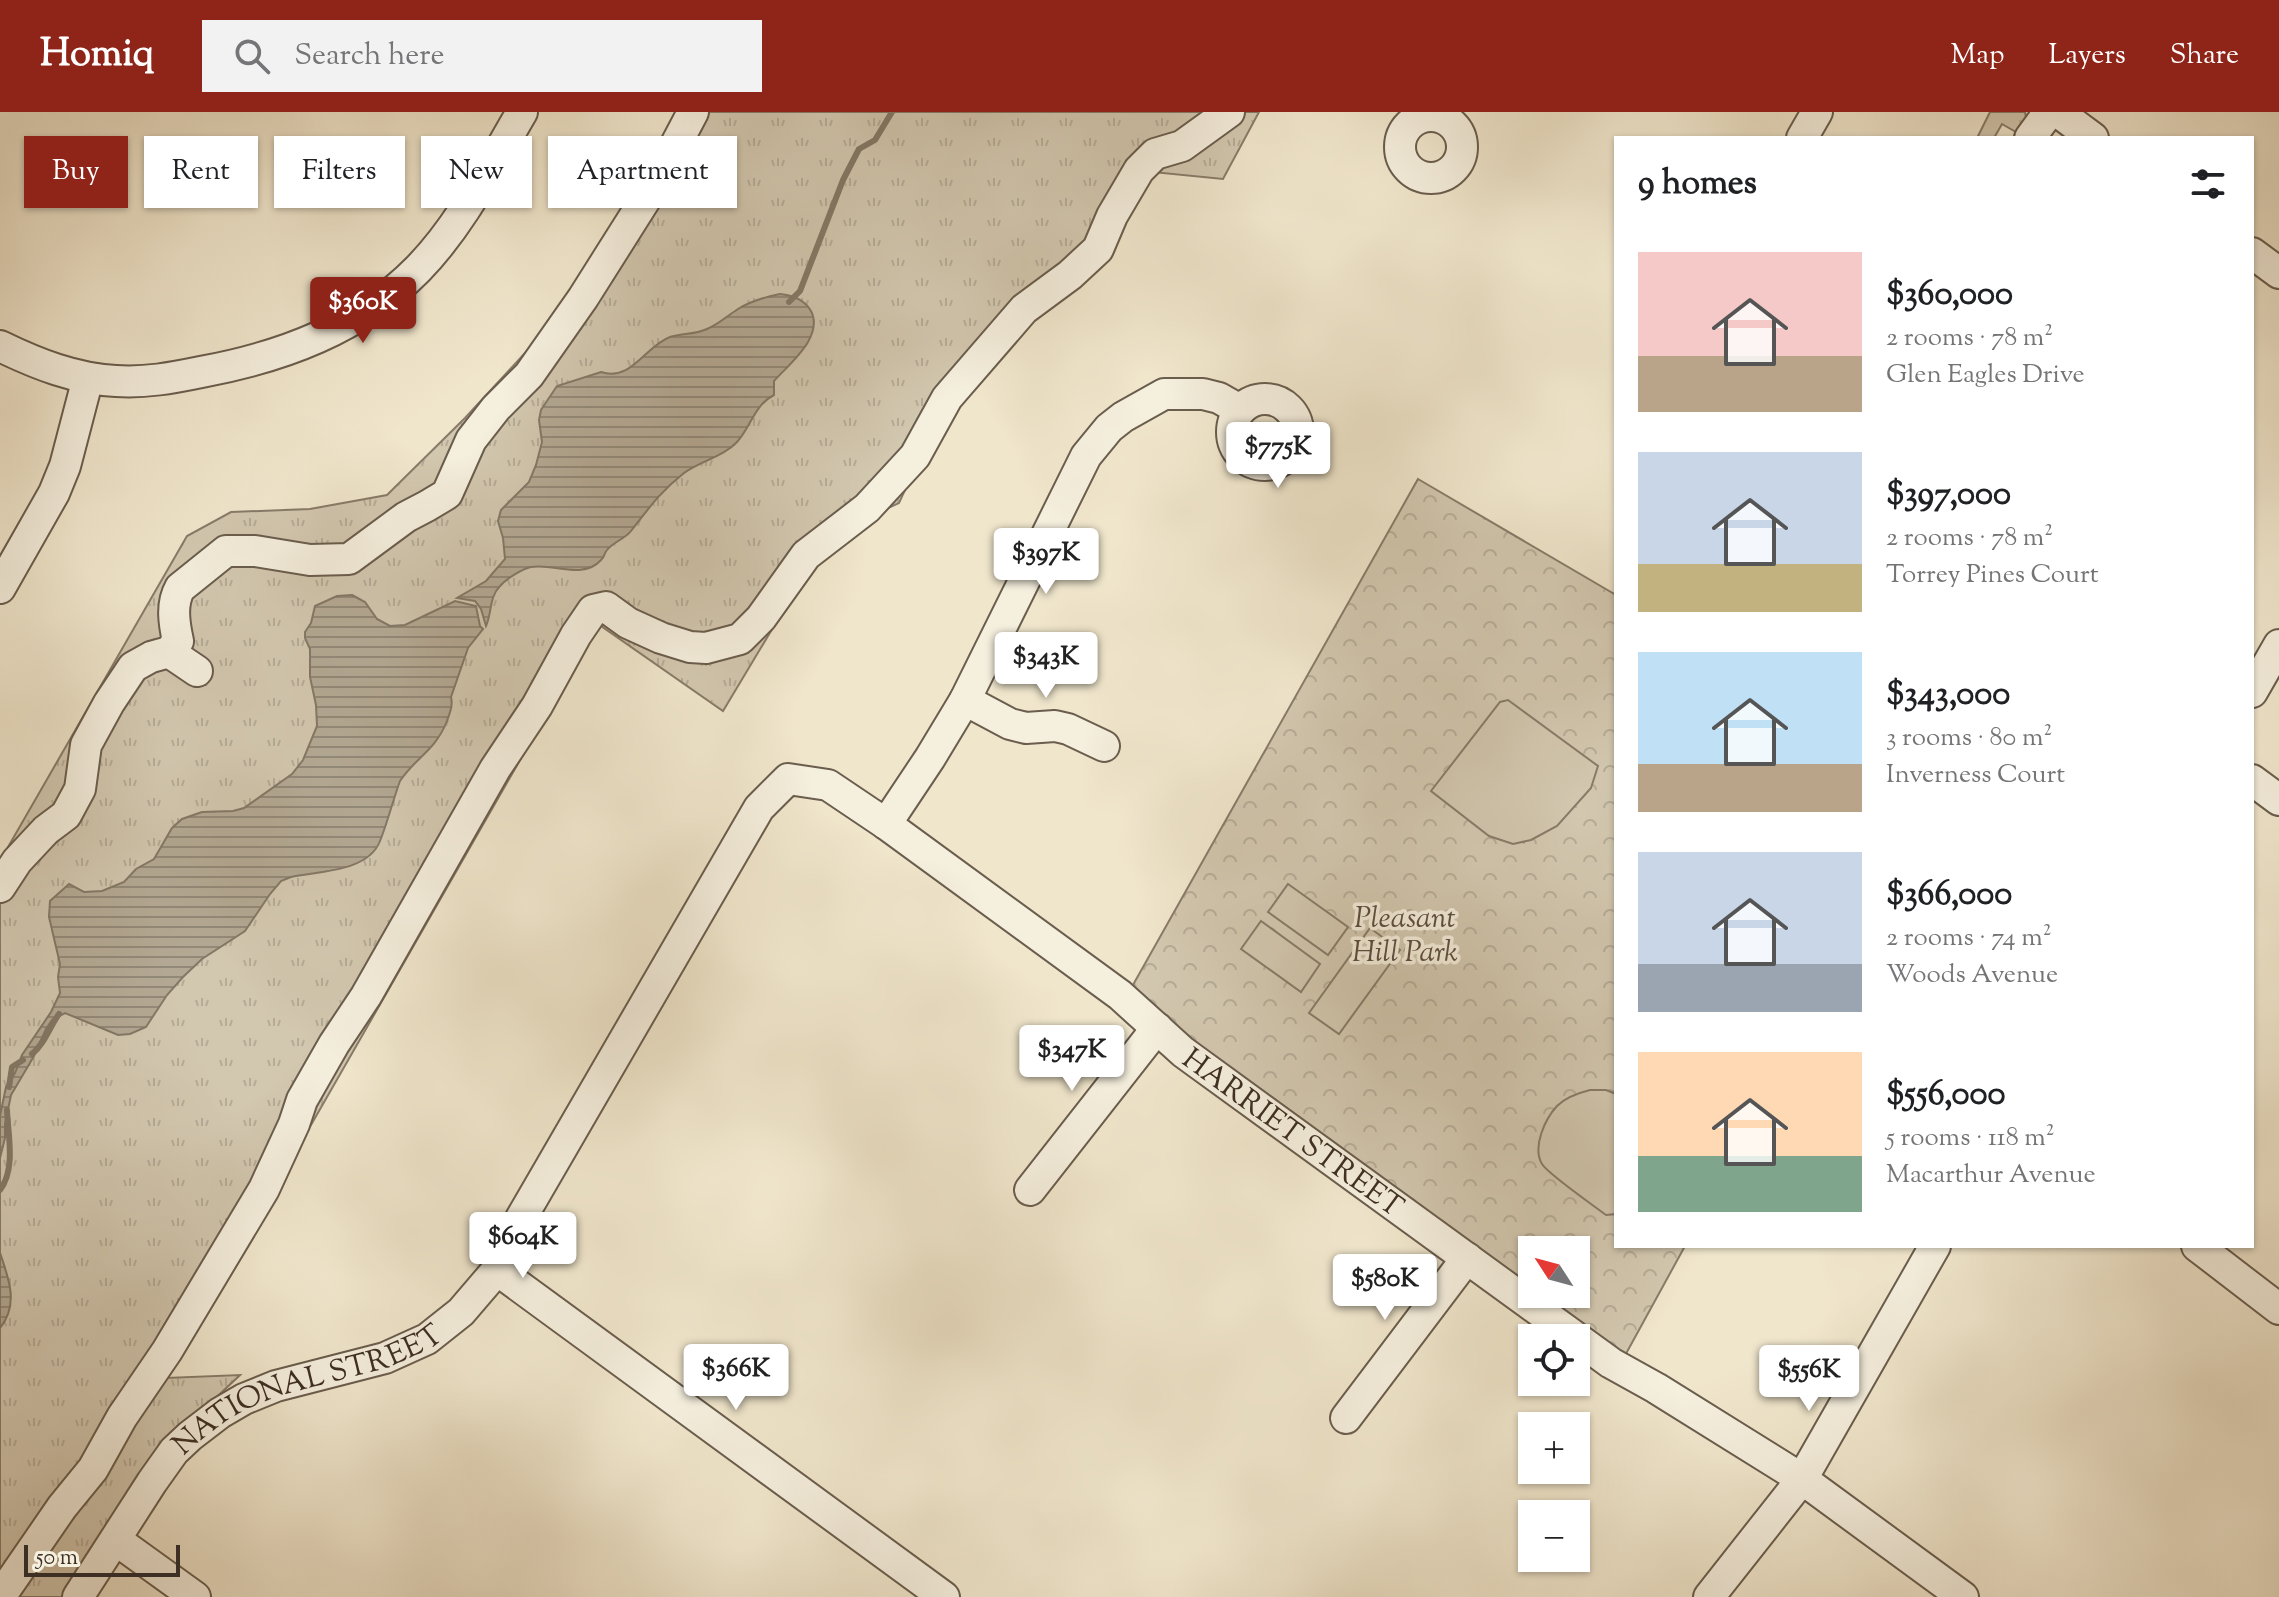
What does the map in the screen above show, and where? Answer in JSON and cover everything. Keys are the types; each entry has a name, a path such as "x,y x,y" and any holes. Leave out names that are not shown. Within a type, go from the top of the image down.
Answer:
{"street":[{"path":"0,346 61,371 88,378 152,381 245,363 320,338 367,311 418,269 450,231 522,112"},
{"path":"0,887 17,861 46,830 66,815 80,789 86,745 133,667 169,652 178,641 174,608 180,588 226,551 255,551 310,560 349,559 406,517 447,494 471,440 496,408 529,375 583,298 643,203 693,112"},
{"path":"0,1597 62,1507 93,1469 122,1417 167,1351 264,1189 302,1100 334,1044 366,996 495,769 537,706 593,610 606,607 628,623 690,647 706,648 740,639 761,618 806,555 867,508 915,456 947,398 1024,309 1070,275 1098,249 1112,216 1139,170 1155,154 1182,146 1229,112"},
{"path":"1803,136 1817,112"},
{"path":"2031,136 2049,112"},
{"path":"2254,254 2279,273"},
{"path":"0,588 54,493 65,466 88,378"},
{"path":"886,824 965,700 1086,456 1109,428 1164,394 1203,394 1219,398 1240,410"},
{"path":"2254,689 2279,645"},
{"path":"169,652 197,671"},
{"path":"965,700 1010,724 1026,728 1055,726 1068,729 1104,746"},
{"name":"HARRIET STREET","path":"788,779 828,785 886,824 1120,995 1183,1052 1611,1363 1802,1479 1963,1597"},
{"name":"NATIONAL STREET","path":"78,1597 174,1451 220,1413 276,1386 385,1358 411,1348 453,1319 497,1270 520,1220 759,808 788,779"},
{"path":"2254,781 2279,800"},
{"path":"1030,1190 1157,1028"},
{"path":"1709,1597 1802,1479 1934,1248"},
{"path":"2200,1248 2279,1309"},
{"path":"1346,1418 1467,1258"},
{"path":"497,1270 944,1597"},
{"path":"116,1540 195,1597"}],"green space":[{"path":"682,112 1259,112 1223,179 1153,172 1091,277 1041,289 938,419 899,503 828,536 723,711 598,624 166,1378 240,1375 187,1425 66,1597 0,1597 0,861 187,536 231,512 310,509 387,495 465,418 548,328 622,208 737,208 737,136 667,136"},
{"path":"1990,112 2025,112 2027,123 2023,136 2002,124 1995,136 1978,136"},
{"name":"Pleasant Hill Park","path":"1418,479 1614,594 1614,1248 1684,1248 1622,1361 1590,1337 1590,1324 1573,1324 1552,1308 1590,1308 1590,1236 1518,1236 1518,1284 1129,992"},
{"path":"1508,700 1598,766 1591,788 1557,826 1531,840 1513,844 1489,836 1431,791 1500,702"},
{"path":"1288,884 1348,927 1328,955 1268,912"},
{"path":"1261,921 1320,964 1301,992 1241,949"},
{"path":"1370,928 1400,950 1339,1034 1309,1013"},
{"path":"1590,1090 1614,1093 1614,1214 1606,1215 1561,1182 1546,1169 1539,1157 1541,1134 1552,1112 1577,1094"}],"shaded area":[{"path":"780,294 805,303 813,316 812,332 801,352 774,381 774,395 757,410 737,442 676,480 655,500 628,534 610,547 594,566 577,570 531,567 510,577 494,595 486,626 475,601 457,598 486,581 505,559 498,521 501,510 529,482 542,442 541,410 557,386 601,372 621,372 661,341 707,329 748,304"},
{"path":"352,595 365,602 377,619 390,626 405,625 455,601 476,606 483,629 468,648 442,731 400,781 374,851 365,859 342,868 281,881 245,931 202,959 183,977 146,1027 118,1035 65,1013 52,1020 11,1095 0,1158 0,1116 6,1087 60,993 60,964 49,917 50,901 69,884 84,892 102,891 124,882 136,869 154,859 172,828 182,819 202,812 244,808 292,774 303,760 317,726 310,677 310,649 305,632 315,606 337,596"},
{"path":"0,1253 11,1301 0,1328"}],"waterway":[{"path":"789,302 800,291 843,180 859,149 875,140 892,112"},
{"path":"32,1054 59,1014"},
{"path":"9,1087 12,1067 23,1060"},
{"path":"0,1190 10,1162 7,1110"}]}
